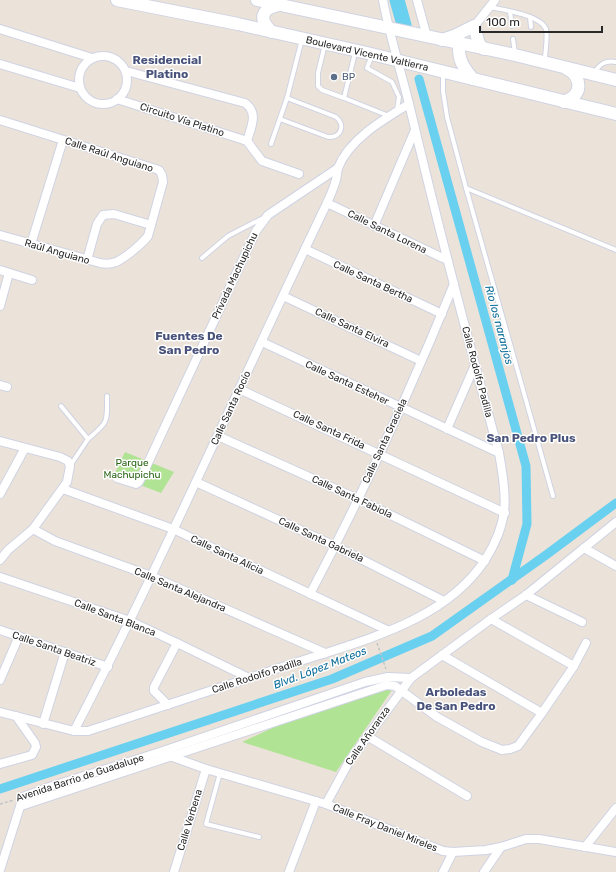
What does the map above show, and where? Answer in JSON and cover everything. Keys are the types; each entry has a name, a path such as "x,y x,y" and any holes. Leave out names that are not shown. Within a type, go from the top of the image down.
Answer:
{"main road":[{"name":"Boulevard Vicente Valtierra","path":"117,0 238,24 326,44 443,71 616,114"},
{"path":"257,0 459,44 532,58 545,63 616,80"},
{"path":"272,32 265,26 263,21 264,14 270,7 280,5"},
{"path":"442,40 474,26 479,44 484,49"},
{"path":"459,44 458,54 460,62 473,79"},
{"path":"564,102 577,92 578,86 578,80 575,75 565,68"}],"street":[{"name":"Calle Rodolfo Padilla","path":"74,732 88,731 355,644 420,616 444,601 468,581 484,561 499,533 505,513 504,479 499,453 447,260 409,104 388,28 383,0"},
{"path":"418,0 427,37"},
{"path":"459,44 492,3"},
{"path":"0,29 92,58"},
{"path":"99,56 112,57 118,60 126,71 127,84 125,90 117,99 110,103 96,103 83,95 78,81 79,74 86,62 92,58 99,56"},
{"path":"0,64 80,88"},
{"path":"126,71 244,103 250,107 253,116 247,141 262,161 299,174"},
{"name":"Circuito Vía Platino","path":"117,99 247,141"},
{"name":"Calle Santa Rocío","path":"74,732 108,667 218,436 304,249 327,203 336,182 338,168 346,153 358,140 374,127 409,104"},
{"name":"Calle Raúl Anguiano","path":"0,120 158,170 162,175 163,182 148,236 143,242 115,262"},
{"path":"374,226 415,130"},
{"path":"30,244 63,140"},
{"name":"Privada Machupichu","path":"117,478 136,484 139,482 256,231 268,215 338,168"},
{"name":"Calle Santa Lorena","path":"327,203 447,260"},
{"path":"88,260 97,224 103,215 114,214 151,225"},
{"name":"Raúl Anguiano","path":"0,235 88,260 107,264 115,262"},
{"name":"Calle Santa Bertha","path":"304,249 442,314"},
{"path":"0,270 32,280"},
{"path":"0,306 9,273"},
{"name":"Calle Santa Graciela","path":"310,594 358,499 442,314 454,284"},
{"name":"Calle Santa Elvira","path":"283,296 421,361"},
{"name":"Calle Santa Esteher","path":"262,342 400,408 499,453"},
{"path":"448,430 475,365"},
{"name":"Calle Santa Frida","path":"239,389 505,513"},
{"name":"Calle Santa Fabiola","path":"218,436 358,499 484,561"},
{"path":"0,441 60,457 68,461 70,466 67,482 33,529 8,550 0,560"},
{"path":"0,492 25,448"},
{"name":"Calle Santa Gabriela","path":"196,482 335,546 444,601"},
{"name":"Calle Santa Alicia","path":"63,488 173,530 387,630"},
{"name":"Calle Añoranza","path":"326,804 350,760 411,678 526,595 616,522"},
{"name":"Calle Santa Alejandra","path":"33,529 55,541 151,576 325,653"},
{"path":"584,548 616,566"},
{"name":"Calle Santa Blanca","path":"0,577 130,621 177,642 249,678"},
{"path":"526,595 582,622"},
{"path":"491,619 574,666"},
{"name":"Calle Santa Beatriz","path":"0,630 108,667"},
{"path":"0,680 19,636"},
{"path":"168,705 154,691 154,687 177,642"},
{"path":"0,870 22,801 171,756 387,685 395,686 437,717 482,742 502,750 518,746 574,666 586,642"},
{"path":"43,724 64,652"},
{"path":"442,655 542,713"},
{"name":"Avenida Barrio de Guadalupe","path":"22,801 84,775 160,752 365,682 388,677 411,678"},
{"path":"0,712 74,732"},
{"path":"0,764 32,755 36,747 35,743 16,716"},
{"path":"367,736 467,796"},
{"name":"Calle Fray Daniel Mireles","path":"160,752 206,769 326,804 443,851 453,852 486,850 526,839 539,839 616,852"},
{"name":"Calle Verbena","path":"174,872 206,769"},
{"path":"289,872 316,801"},
{"path":"585,847 616,808"},
{"path":"484,872 501,847"},
{"path":"442,872 453,852"}],"lane":[{"path":"492,3 510,12 530,17 541,22 546,30 545,63"},
{"path":"510,12 512,26"},
{"path":"530,17 531,27"},
{"path":"271,144 287,98 302,39"},
{"path":"513,39 515,55"},
{"path":"326,44 318,73 318,86 322,90 389,116"},
{"path":"344,98 356,51"},
{"path":"372,55 366,68 392,82 399,97 397,111"},
{"path":"592,75 603,62 616,62"},
{"path":"443,71 443,91 446,110 466,188 553,496"},
{"path":"280,119 328,137 334,138 340,131 340,120 336,117 287,98"},
{"path":"466,188 616,250"},
{"path":"202,258 228,236 268,215"},
{"path":"70,466 88,439 103,426 107,418 107,396"},
{"path":"61,406 88,439"},
{"path":"220,773 206,824 259,838"}],"path":[{"path":"378,645 386,668"},
{"name":"Avenida Barrio de Guadalupe","path":"0,804 22,801"}],"green space":[{"name":"Parque Machupichu","path":"125,452 174,472 161,493 114,475"},
{"path":"394,687 336,772 242,742 311,710"}],"waterway":[{"path":"397,0 404,25"},
{"name":"Rio los naranjos","path":"419,79 526,466 527,524 512,580"},
{"name":"Blvd. López Mateos","path":"0,789 332,679 432,636 616,503"}],"place":[{"name":"BP","path":"334,77"}],"district":[{"name":"Residencial Platino","path":"167,67"},
{"name":"Fuentes De San Pedro","path":"189,343"},
{"name":"San Pedro Plus","path":"531,438"},
{"name":"Arboledas De San Pedro","path":"456,699"}]}
